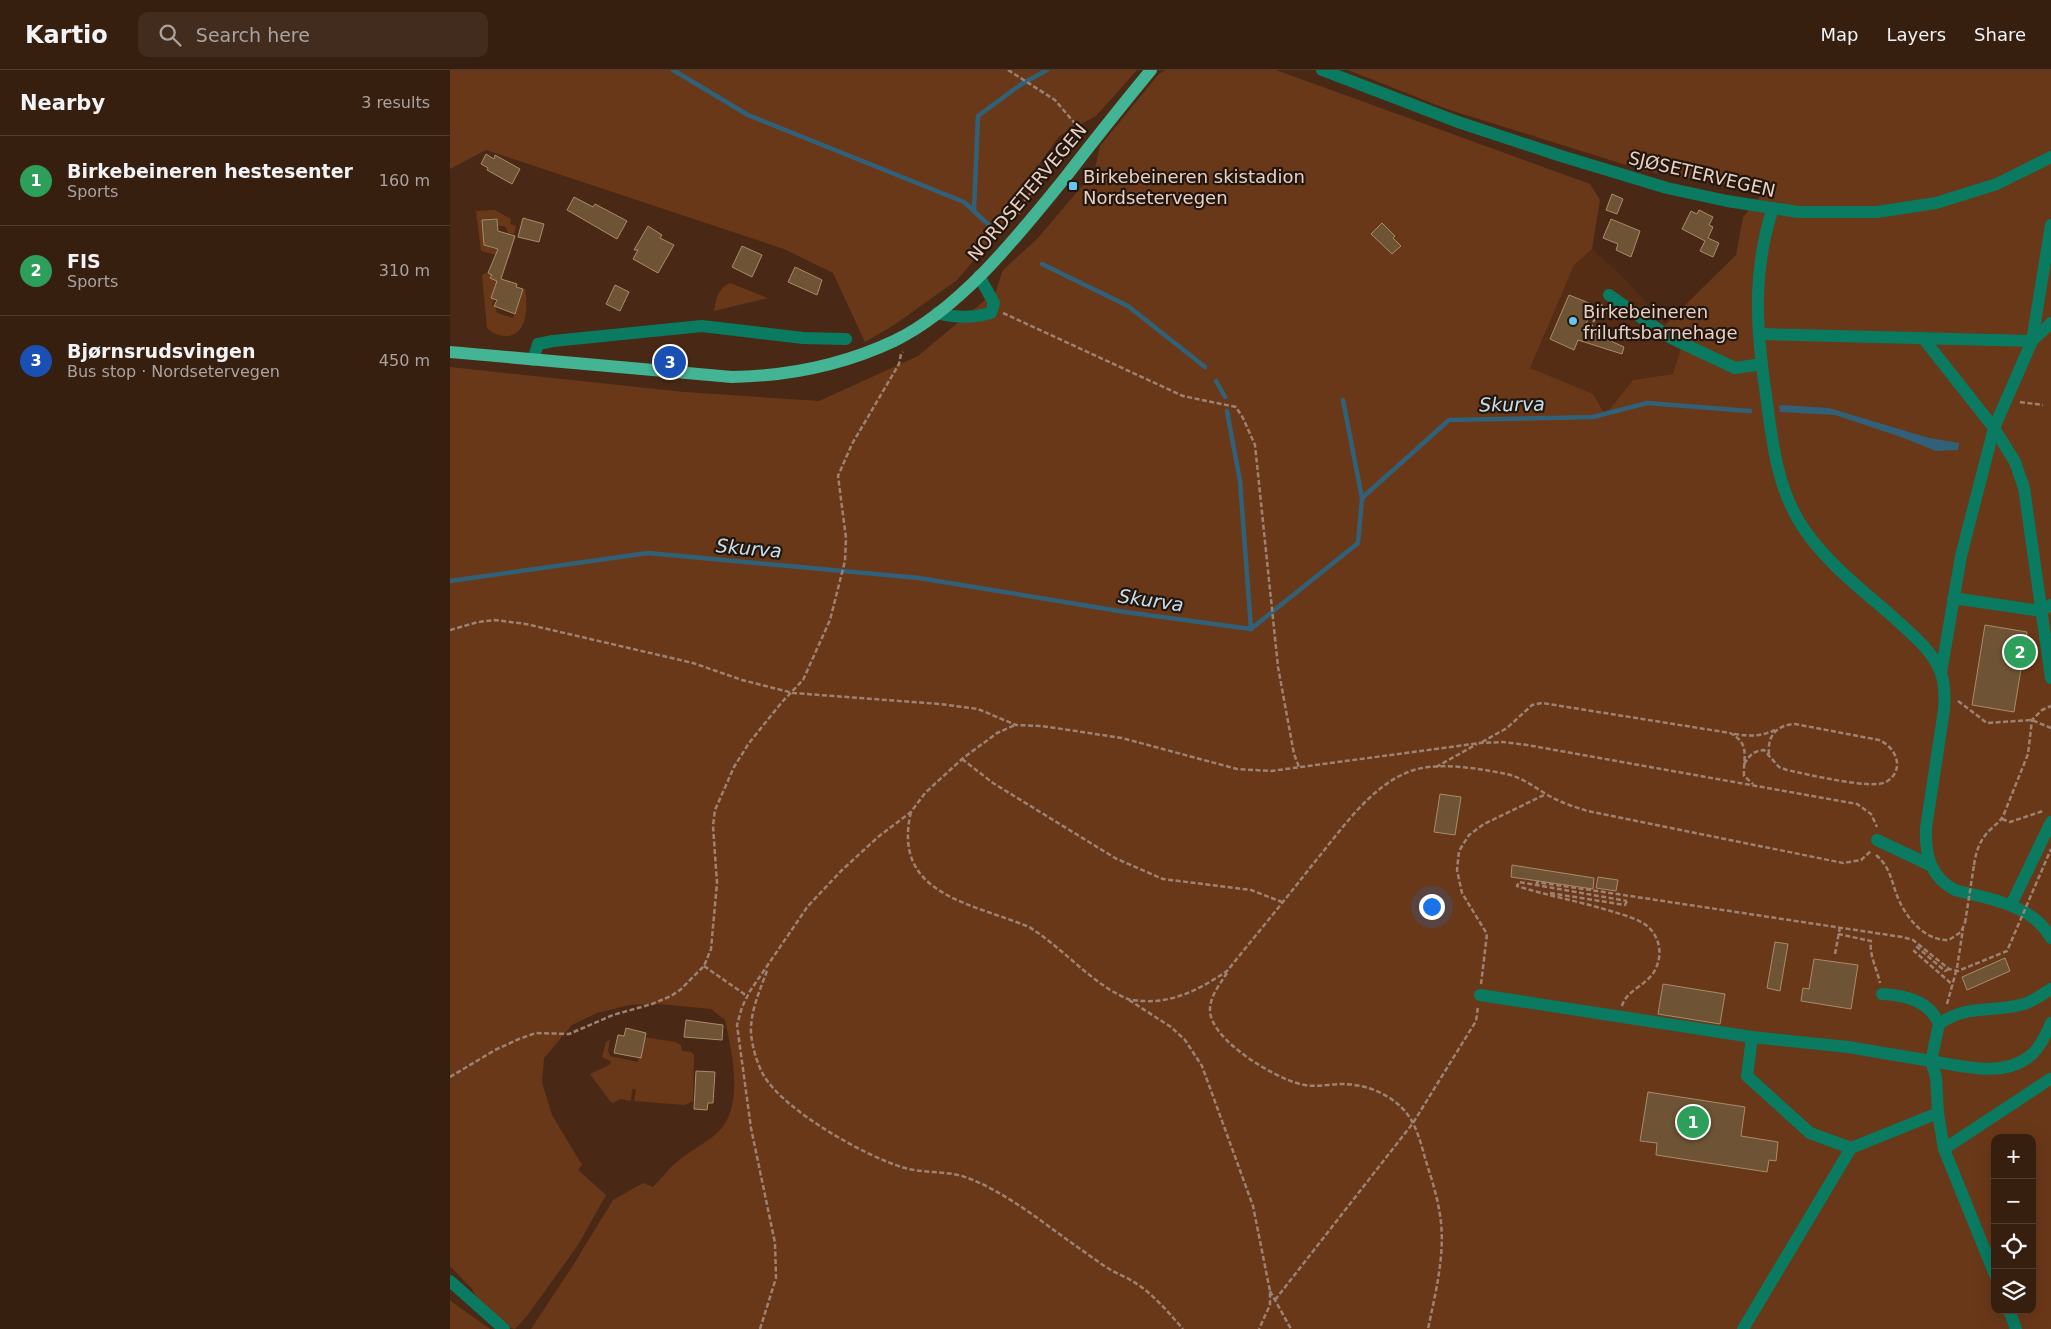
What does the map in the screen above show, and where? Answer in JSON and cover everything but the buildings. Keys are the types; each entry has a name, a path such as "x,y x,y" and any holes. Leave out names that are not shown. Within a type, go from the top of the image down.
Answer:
{"main road":[{"name":"NORDSETERVEGEN","path":"450,352 692,375 763,376 794,372 845,360 895,340 937,313 979,276 1018,234 1151,70"}],"street":[{"name":"SJØSETERVEGEN","path":"1322,70 1458,122 1570,159 1667,188 1798,212 1877,212 1936,202 1997,184 2051,156"},
{"path":"1772,208 1764,239 1758,293 1762,364 1778,466 1785,491 1799,522 1820,549 1844,574 1916,638 1933,658 1941,673 1945,691 1944,710 1926,828 1926,846 1930,865 1935,873 1955,890 2011,905 2035,918 2051,938"},
{"path":"1941,673 1961,556 1994,428 2032,341 2051,225"},
{"path":"937,313 951,317 978,316 991,313 994,303 979,276"},
{"path":"1609,295 1669,337 1735,368 1762,364"},
{"path":"1760,334 2032,341 2051,323"},
{"path":"533,360 538,344 702,326 803,338 846,339"},
{"path":"1923,338 1994,428 2015,462 2024,488 2046,608 2051,678"},
{"path":"1954,598 2046,608"},
{"path":"2011,905 2051,822"},
{"path":"1874,845 1930,865"},
{"path":"1939,1024 1950,1016 1969,1010 2002,1008 2025,1004 2051,989"},
{"path":"1882,994 1911,999 1926,1006 1935,1014 1939,1024 1931,1060 1936,1077 1938,1113 1944,1149 1992,1269"},
{"path":"1480,995 1752,1037 1848,1047 1981,1069 2009,1067 2030,1056 2042,1041 2051,1024"},
{"path":"1752,1037 1747,1076 1810,1133 1851,1148"},
{"path":"1944,1149 2050,1079"},
{"path":"1743,1329 1851,1148 1938,1113"},
{"path":"450,1281 504,1329"},
{"path":"2010,1314 2016,1329"}],"path":[{"path":"1008,70 1055,100 1083,132 1089,146"},
{"path":"1018,234 1019,207 1083,132"},
{"path":"1590,329 1600,306 1609,295"},
{"path":"993,308 1183,396 1236,407 1255,445 1278,667 1294,754 1299,767"},
{"path":"450,1077 519,1038 536,1034 569,1034 613,1015 652,1004 671,996 680,990 704,966 710,949 717,883 713,826 715,810 734,767 749,743 806,674 830,620 845,561 846,538 838,476 852,444 899,364 901,354 908,348"},
{"path":"2006,400 2043,404"},
{"path":"450,630 478,622 496,620 526,624 693,663 742,680 793,692 968,708 984,711 1016,725 1042,726 1122,738 1237,768 1271,771 1480,743 1503,742 1857,804 1871,814 1878,826 1874,845 1861,860 1844,863 1588,811 1564,804 1530,783 1508,774 1467,767 1435,767 1409,772 1381,788 1344,827 1227,971 1214,994 1210,1012 1218,1032 1229,1044 1245,1056 1289,1080 1302,1084 1342,1084 1376,1091 1402,1108 1413,1123 1440,1210 1441,1266 1428,1329"},
{"path":"1945,691 1987,722 2032,720 2051,728"},
{"path":"1435,767 1507,728 1532,706 1542,703 1753,737 1764,735 1786,725 1795,724 1879,740 1887,743 1894,750 1897,759 1892,777 1886,782 1871,785 1787,770 1779,767 1764,750 1756,750 1750,755 1744,765"},
{"path":"1939,1024 1950,998 1953,985 1976,853 1984,836 2002,819 2028,754 2032,720 2042,710 2051,706"},
{"path":"760,1329 776,1278 775,1244 751,1128 737,1025 742,1007 747,996 808,906 841,871 878,837 911,812 925,793 962,759 997,732 1016,725"},
{"path":"1769,754 1768,745 1771,736 1777,729"},
{"path":"1730,733 1739,738 1745,749 1744,776 1754,785"},
{"path":"962,759 993,783 1115,858 1163,879 1251,890 1282,902"},
{"path":"1275,1300 1413,1123 1476,1021 1487,934 1462,893 1457,870 1459,851 1469,835 1484,824 1546,794"},
{"path":"2002,819 2010,822 2051,808"},
{"path":"911,812 907,828 906,845 914,865 928,883 957,901 1029,927 1099,980 1170,1027 1189,1046 1202,1066 1253,1206 1270,1291 1270,1305 1259,1329"},
{"path":"1874,845 1891,876 1904,910 1924,932 1933,938 1949,940 1961,932 1963,928"},
{"path":"1537,885 1538,882 1840,927 1913,940 1949,968 1958,971 2007,951 2051,849"},
{"path":"1539,892 1571,895 1625,905 1627,901 1519,882 1517,886 1539,892 1578,901 1624,916 1643,923 1656,936 1660,951 1656,970 1648,981 1623,1000 1619,1017"},
{"path":"1835,954 1840,927"},
{"path":"1838,934 1871,941 1869,950 1877,968 1882,994"},
{"path":"1949,968 1945,971 1918,948 1914,951 1953,985"},
{"path":"704,966 747,996"},
{"path":"768,967 752,1015 751,1033 764,1076 781,1095 832,1134 873,1155 904,1168 928,1173 946,1172 968,1178 1014,1203 1110,1270 1136,1283 1154,1298 1183,1329"},
{"path":"1129,1000 1150,1001 1169,999 1206,986 1227,971"},
{"path":"1270,1291 1290,1329"}],"shaded area":[{"path":"450,70 1137,70 1096,116 1059,136 1022,189 995,236 957,280 894,325 865,342 833,273 784,249 486,150 450,169"},
{"path":"1165,70 1276,70 1590,184 1600,200 1592,249 1574,265 1530,368 1593,394 1605,415 1633,380 1673,374 1681,348 1658,336 1666,324 1736,255 1743,217 1765,191 1645,171 1447,109 1348,70 2051,70 2051,1329 531,1329 613,1200 643,1183 653,1187 674,1165 717,1133 726,1123 734,1095 734,1079 731,1047 725,1020 711,1009 660,1004 629,1005 597,1013 572,1025 544,1058 542,1082 552,1115 582,1165 578,1170 606,1195 578,1245 527,1316 515,1329 511,1328 476,1297 472,1289 450,1266 450,367 684,392 819,401 918,356 996,291 1003,270 1038,238 1094,172 1100,146 1158,75"},
{"path":"495,210 511,219 510,224 516,226 514,234 508,233 506,227 498,225 497,218 484,219 485,244 491,248 512,251 509,258 481,251 476,211"},
{"path":"1592,249 1623,277 1666,324 1658,336 1681,348 1673,374 1633,380 1605,415 1530,368 1574,264"},
{"path":"489,272 492,274 491,278 501,282 492,305 495,306 497,313 513,318 523,289 525,289 525,319 518,332 512,335 499,335 487,328 482,275"},
{"path":"730,283 768,298 714,311 720,291"},
{"path":"637,1036 675,1042 681,1045 682,1051 691,1052 694,1055 693,1101 685,1105 634,1101 636,1090 632,1089 631,1101 620,1099 613,1103 610,1101 590,1074 611,1064 610,1061 602,1057 606,1042 610,1039 608,1051 610,1056 638,1062 643,1040"},
{"path":"450,1300 452,1302 490,1329 450,1329"}],"water":[{"path":"1779,406 1829,408 1929,438 1959,443 1958,450 1936,451 1835,415 1780,412"}],"waterway":[{"path":"673,70 748,115 964,202 991,227"},
{"path":"974,210 978,116 1020,85 1047,70"},
{"path":"1042,264 1128,306 1205,367"},
{"path":"1216,381 1225,397"},
{"path":"1343,400 1362,498"},
{"name":"Skurva","path":"450,581 648,553 919,578 1125,612 1251,629 1358,543 1362,498 1449,420 1593,417 1647,403 1750,411"},
{"path":"1227,411 1240,481 1251,629"}],"place":[{"name":"Birkebeineren skistadion Nordsetervegen","path":"1073,186"},
{"name":"Birkebeineren friluftsbarnehage","path":"1573,321"},
{"name":"Bjørnsrudsvingen","path":"670,362"},
{"name":"FIS","path":"2020,652"},
{"name":"Birkebeineren hestesenter","path":"1693,1122"}]}
